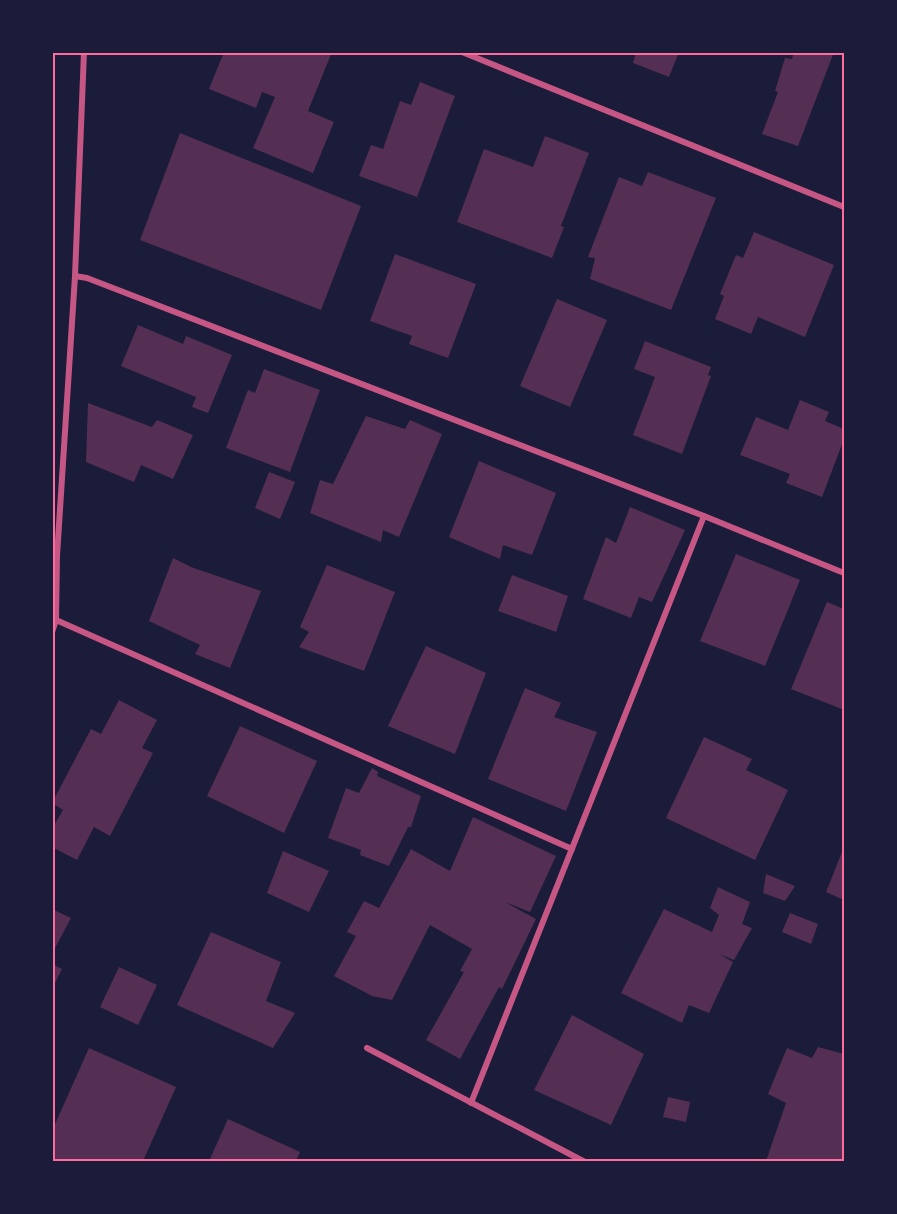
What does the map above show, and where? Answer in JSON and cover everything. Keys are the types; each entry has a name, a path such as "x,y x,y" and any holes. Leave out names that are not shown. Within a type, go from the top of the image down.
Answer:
{"street":[{"path":"52,632 56,620 57,556 75,276 84,52"},
{"path":"462,52 844,207"},
{"path":"75,276 99,282 704,516 844,573"},
{"path":"471,1103 704,516"},
{"path":"56,620 572,849"},
{"path":"367,1048 585,1161"}],"building":[{"path":"224,52 332,52 308,111 334,122 313,173 253,148 275,97 262,92 256,108 209,89"},
{"path":"636,52 679,52 669,77 633,63"},
{"path":"794,52 834,52 798,146 762,134 778,92 775,91 785,58 792,59"},
{"path":"420,82 455,96 417,197 359,176 371,145 383,149 400,101 411,105"},
{"path":"180,133 361,206 321,310 140,240"},
{"path":"545,136 589,153 561,226 564,227 552,258 457,222 484,149 533,167"},
{"path":"648,172 716,198 671,310 590,279 595,258 588,257 619,177 642,186"},
{"path":"754,232 834,265 805,337 758,317 751,334 715,319 724,296 720,294 736,255 743,258"},
{"path":"395,254 476,284 448,358 409,344 412,336 370,321"},
{"path":"557,299 607,320 570,407 520,386"},
{"path":"138,325 183,344 186,336 232,355 208,413 192,407 196,397 121,366"},
{"path":"645,341 711,367 708,375 711,376 682,454 633,435 655,377 634,369"},
{"path":"264,369 320,390 290,472 226,448 248,390 255,393"},
{"path":"800,400 829,412 825,421 844,429 844,439 822,497 786,483 790,474 740,455 756,417 788,430"},
{"path":"88,403 152,427 157,420 193,435 173,479 141,465 134,482 86,462"},
{"path":"366,416 405,429 410,420 442,434 399,537 383,530 381,542 310,513 320,480 333,484"},
{"path":"479,461 556,493 532,555 503,545 500,559 449,537"},
{"path":"269,472 295,482 280,519 255,508"},
{"path":"630,507 685,530 652,602 639,597 631,618 583,599 606,537 616,543"},
{"path":"736,554 800,580 765,666 700,641"},
{"path":"173,558 191,567 261,591 230,668 195,654 200,645 149,621"},
{"path":"327,565 395,592 364,671 299,647 309,632 300,627"},
{"path":"512,575 568,596 556,632 498,611"},
{"path":"827,602 844,609 844,710 791,689"},
{"path":"426,646 486,673 455,754 388,726"},
{"path":"525,688 561,703 554,717 597,732 566,811 488,779"},
{"path":"119,700 157,720 142,748 153,753 110,836 94,827 77,860 52,847 52,829 63,810 52,803 91,729 101,734"},
{"path":"240,726 317,761 284,833 207,796"},
{"path":"704,737 752,759 746,770 788,790 755,860 666,818"},
{"path":"372,768 378,772 377,776 421,796 411,827 408,827 389,866 360,855 361,850 328,838 346,788 359,793"},
{"path":"473,817 556,856 530,912 505,902 536,919 502,989 499,987 460,1059 426,1040 464,972 460,971 472,949 430,925 392,1000 372,996 334,976 356,936 347,932 364,901 379,908 411,849 450,871"},
{"path":"844,847 844,900 826,892"},
{"path":"283,851 329,871 309,912 267,893"},
{"path":"766,874 795,886 785,901 763,893"},
{"path":"718,887 750,902 742,924 752,928 734,960 719,954 733,962 709,1013 689,1005 682,1023 621,993 664,909 712,932 719,915 710,908"},
{"path":"52,909 71,918 52,954"},
{"path":"790,913 818,924 811,944 782,932"},
{"path":"211,932 281,962 266,1001 295,1013 273,1048 177,1005"},
{"path":"52,964 62,969 52,989"},
{"path":"119,967 157,985 138,1025 100,1007"},
{"path":"572,1015 644,1054 611,1125 534,1090"},
{"path":"818,1047 844,1054 844,1161 766,1161 786,1103 768,1094 787,1048 812,1058"},
{"path":"89,1048 176,1087 143,1161 52,1161 52,1131"},
{"path":"668,1097 690,1102 686,1122 663,1117"},
{"path":"228,1119 300,1152 296,1161 209,1161"}]}
